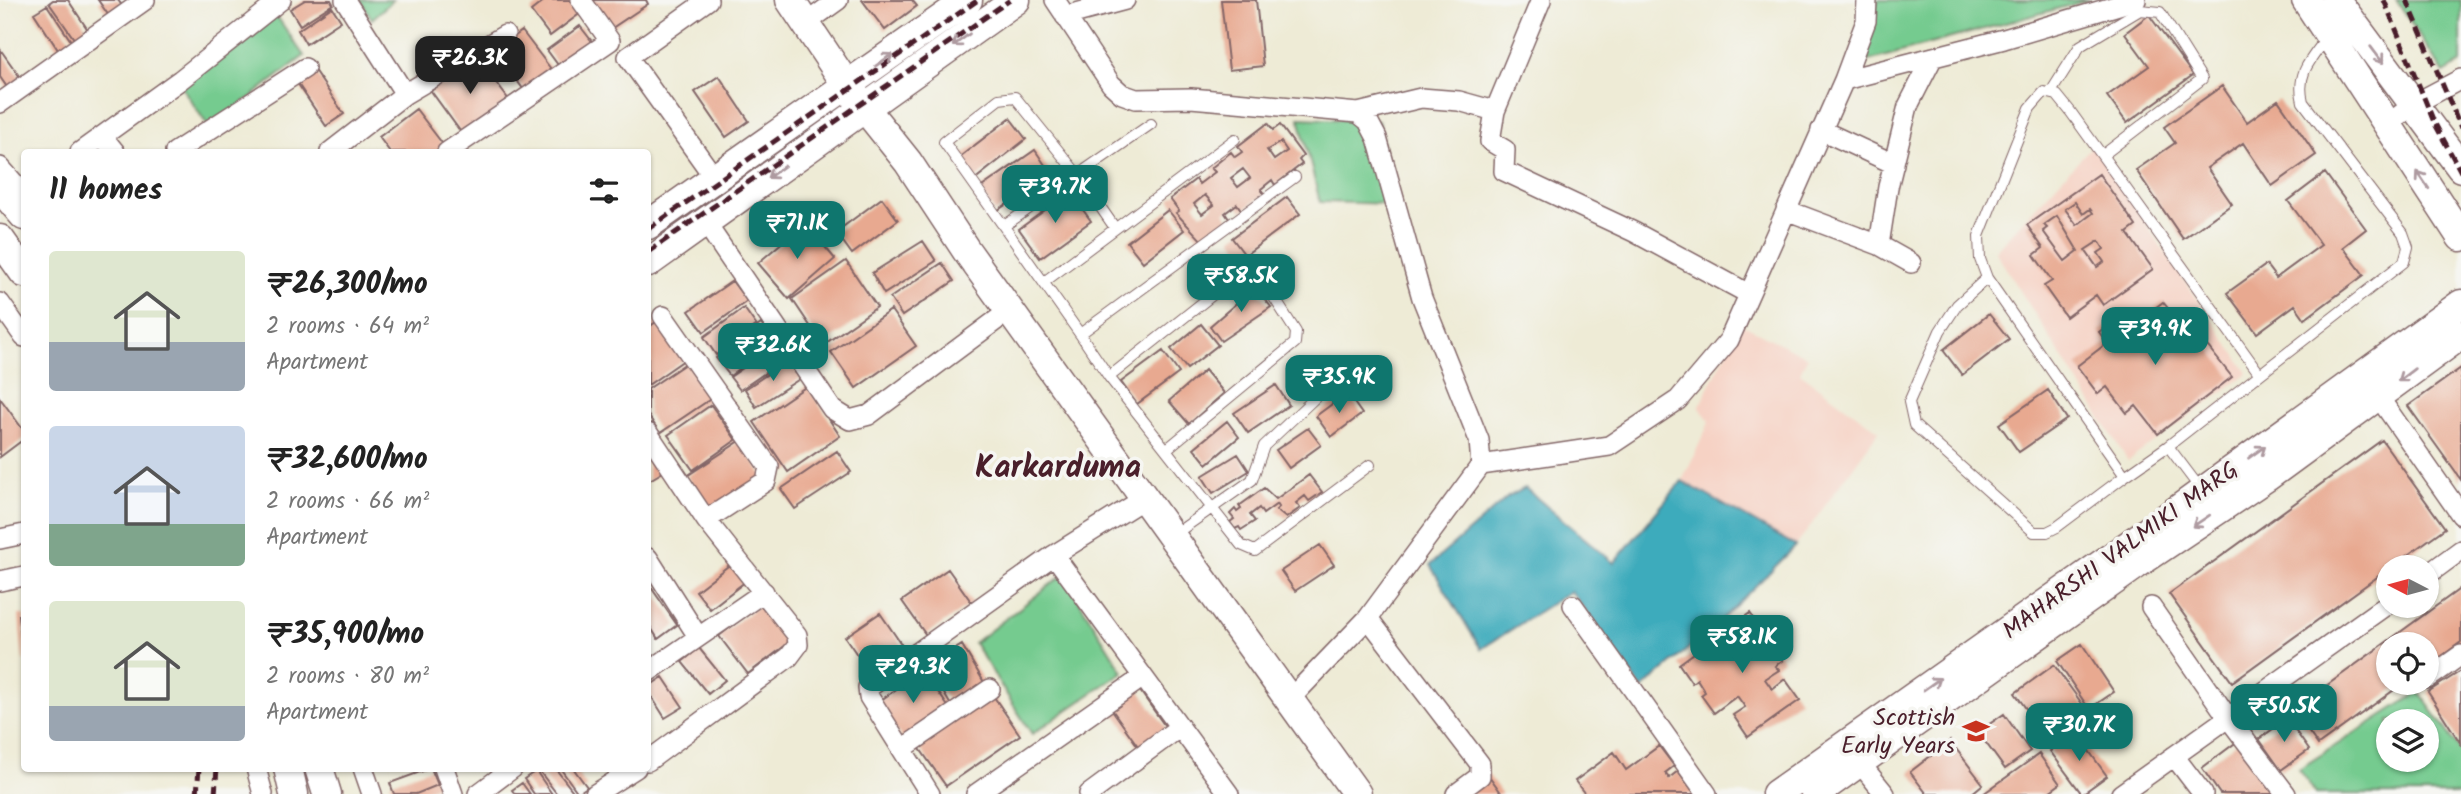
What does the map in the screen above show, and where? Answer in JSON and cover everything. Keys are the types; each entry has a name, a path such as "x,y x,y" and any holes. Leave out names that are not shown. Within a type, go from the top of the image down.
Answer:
{"street":[{"path":"0,103 145,0"},
{"path":"83,149 281,0"},
{"path":"345,0 405,94"},
{"path":"451,149 610,41 581,0"},
{"path":"708,0 628,57 716,180"},
{"path":"790,0 848,87 908,162 966,250 1357,794"},
{"path":"806,23 838,0"},
{"path":"651,224 968,0"},
{"path":"651,261 1016,0"},
{"path":"1125,0 1060,8 1111,84 1122,94 1136,99 1191,98 1358,113 1421,98 1459,101 1495,111"},
{"path":"1541,0 1495,111 1490,141 1505,150 1504,171 1633,232 1749,294"},
{"path":"1481,465 1609,446 1644,426 1678,400 1729,340 1844,80 1866,21 1867,0"},
{"path":"1844,80 2136,0"},
{"path":"2306,0 2461,237"},
{"path":"2336,0 2461,168"},
{"path":"334,149 405,94 505,35"},
{"path":"1879,245 1894,164 1909,106 1933,57"},
{"path":"180,149 305,68"},
{"path":"2387,125 2414,104 2461,79"},
{"path":"1289,700 1368,618 1481,465 1479,440 1422,298 1377,138 1368,121 1358,113"},
{"path":"1821,130 1894,164"},
{"path":"102,136 113,149"},
{"path":"0,167 19,196"},
{"path":"1786,210 1879,245 1911,263"},
{"path":"705,222 832,409 850,420 869,415 1010,310"},
{"path":"0,239 21,269"},
{"path":"0,303 21,333"},
{"name":"MAHARSHI VALMIKI MARG","path":"1776,794 2461,304"},
{"path":"663,316 769,467 766,481 706,520"},
{"name":"MAHARSHI VALMIKI MARG","path":"1815,794 2461,335"},
{"path":"2378,396 2461,515"},
{"path":"651,438 706,520 797,635 798,645 789,657 651,759"},
{"path":"930,794 869,697 868,688 1054,555 1145,498"},
{"path":"0,538 21,534"},
{"path":"2440,565 2461,550"},
{"path":"1054,555 1180,727 1224,792"},
{"path":"651,565 697,635"},
{"path":"0,582 21,577"},
{"path":"651,669 764,592"},
{"path":"1573,605 1707,794"},
{"path":"2151,607 2229,719 2286,794"},
{"path":"2121,794 2376,612"},
{"path":"1368,618 1480,764 1480,776 1456,794"},
{"path":"2439,671 2461,655"},
{"path":"976,794 1143,677"},
{"path":"902,749 990,689"},
{"path":"1088,794 1180,727"},
{"path":"2174,756 2203,794"},
{"path":"1859,762 1885,794"},
{"path":"257,772 263,794"},
{"path":"289,772 294,794"},
{"path":"320,772 327,794"},
{"path":"364,772 372,794"},
{"path":"445,772 453,794"},
{"path":"478,794 508,772"},
{"path":"595,794 630,772"}],"lane":[{"path":"2051,92 2080,46 2140,10 2161,12 2202,79 2103,155"},
{"path":"1987,278 1957,305 1940,331 1909,402 1914,425 2034,532 2047,532 2168,446 2404,262 2407,255 2403,233 2303,102 2301,73 2329,36"},
{"path":"2124,476 1987,278 1980,259 1979,236 2030,108 2044,92 2057,95 2103,155 2259,373"},
{"path":"1115,228 1078,175 1015,97 999,99 944,142 1110,377 1241,545 1255,551 1370,465"},
{"path":"1004,226 1151,124"},
{"path":"1044,282 1235,139"},
{"path":"1080,334 1294,177"},
{"path":"1110,377 1245,269 1257,271 1296,332 1295,343 1168,448"},
{"path":"1171,536 1252,481 1264,446 1318,396"},
{"path":"2168,446 2202,491"}],"shaded area":[{"path":"2092,146 2248,373 2128,461 1995,251"},
{"path":"1741,324 1807,357 1800,373 1879,431 1796,546 1682,481 1710,421 1699,407"}],"green space":[{"path":"360,0 393,0 372,19"},
{"path":"1878,0 2089,0 1857,64 1852,58"},
{"path":"2396,0 2461,0 2461,63 2444,73"},
{"path":"274,12 304,56 210,129 177,80"},
{"path":"1299,118 1378,121 1394,204 1320,202"},
{"path":"1063,575 1123,672 1032,734 974,643"},
{"path":"2414,695 2421,695 2431,709 2393,709"},
{"path":"2376,720 2376,772 2439,772 2439,720 2461,751 2461,794 2316,794 2299,769"}],"water":[{"path":"1682,481 1796,546 1720,621 1642,689 1571,591 1481,649 1430,565 1508,497 1525,488 1614,563"}],"building":[{"path":"53,0 68,0 90,33 77,43 49,3"},
{"path":"98,0 118,0 125,10 111,19"},
{"path":"305,0 331,0 333,4 300,25 290,9"},
{"path":"545,0 574,0 582,12 550,36 531,11"},
{"path":"589,0 646,0 648,4 609,30"},
{"path":"862,0 912,0 917,6 885,30"},
{"path":"1221,0 1256,0 1263,66 1229,70"},
{"path":"47,5 75,47 62,56 34,13"},
{"path":"332,7 341,21 306,44 298,30"},
{"path":"2149,15 2193,75 2127,123 2107,96 2149,66 2125,33"},
{"path":"580,26 594,44 561,69 547,50"},
{"path":"522,31 551,69 524,90 495,51"},
{"path":"0,49 22,80 9,90 0,77"},
{"path":"476,56 509,100 463,135 431,91"},
{"path":"314,70 344,114 326,126 296,81"},
{"path":"719,76 749,121 726,137 695,92"},
{"path":"2222,86 2247,122 2278,100 2316,155 2272,186 2243,143 2207,168 2232,204 2183,239 2136,170 2175,143 2164,127"},
{"path":"416,109 445,147 388,149 379,137"},
{"path":"1010,118 1026,139 974,180 957,159"},
{"path":"1268,123 1273,130 1280,125 1303,156 1299,160 1302,164 1275,185 1272,180 1261,189 1264,194 1242,211 1237,204 1225,213 1229,219 1202,241 1176,213 1179,211 1170,199 1196,179 1199,184 1215,172 1211,168 1231,152 1235,157 1242,152 1238,146","holes":["1281,142 1287,151 1274,160 1267,150","1243,169 1250,178 1238,187 1231,178","1205,195 1214,205 1202,214 1194,204"]},
{"path":"1035,150 1051,174 995,212 979,189"},
{"path":"2325,173 2366,229 2343,247 2364,275 2305,319 2295,305 2257,333 2227,293 2266,265 2276,278 2321,245 2288,201"},
{"path":"2099,174 2136,226 2127,233 2153,269 2103,305 2096,295 2066,317 2044,286 2052,281 2034,255 2043,248 2027,225","holes":["2075,202 2083,214 2090,209 2093,213 2077,225 2065,209","2057,216 2078,251 2065,261 2043,231 2047,228 2044,225","2099,241 2104,249 2098,253 2104,262 2097,267 2085,250"]},
{"path":"1070,192 1091,221 1040,258 1019,229"},
{"path":"1287,197 1300,214 1245,255 1232,238"},
{"path":"882,198 898,220 852,254 836,232"},
{"path":"1168,210 1184,230 1143,262 1127,242"},
{"path":"805,223 835,259 789,299 758,263"},
{"path":"923,241 936,261 884,294 872,273"},
{"path":"846,261 877,307 823,345 792,299"},
{"path":"942,263 954,281 902,316 890,298"},
{"path":"732,281 747,301 704,332 689,311"},
{"path":"1255,287 1271,307 1221,341 1210,326"},
{"path":"2163,302 2183,327 2189,323 2232,377 2158,434 2136,406 2127,413 2107,387 2098,394 2077,366 2107,343 2099,332 2124,312 2134,324"},
{"path":"744,308 756,325 716,355 704,337"},
{"path":"891,310 916,346 856,388 831,352"},
{"path":"1989,314 2009,339 1962,375 1943,350"},
{"path":"657,321 684,360 651,383 651,326"},
{"path":"761,324 774,342 730,376 716,358"},
{"path":"1201,324 1218,345 1187,369 1171,349"},
{"path":"778,344 787,358 740,390 730,377"},
{"path":"1163,351 1179,373 1137,404 1121,382"},
{"path":"789,360 801,378 756,407 745,389"},
{"path":"688,362 712,398 660,433 651,420 651,387"},
{"path":"2461,368 2461,480 2408,406"},
{"path":"1205,370 1224,393 1189,424 1169,401"},
{"path":"1276,385 1289,405 1248,433 1234,413"},
{"path":"807,386 840,436 788,472 754,422"},
{"path":"2048,390 2067,419 2019,452 1999,424"},
{"path":"1347,393 1362,414 1331,437 1316,416"},
{"path":"0,398 21,427 21,441 0,457"},
{"path":"711,405 736,440 693,470 668,435"},
{"path":"1227,421 1239,437 1207,464 1194,448"},
{"path":"1308,428 1321,445 1289,468 1276,450"},
{"path":"2382,440 2445,528 2408,555 2376,555 2376,578 2232,682 2169,594"},
{"path":"740,441 764,477 711,512 687,476"},
{"path":"651,450 663,472 651,479"},
{"path":"837,451 851,472 795,509 781,489"},
{"path":"1238,454 1249,471 1213,493 1202,476"},
{"path":"1309,475 1322,492 1309,501 1305,496 1296,503 1300,508 1286,518 1276,510 1279,507 1277,504 1263,514 1259,508 1250,515 1255,521 1241,530 1239,527 1235,529 1230,522 1234,519 1230,514 1235,509 1237,512 1241,509 1239,506 1264,488 1276,499"},
{"path":"1320,545 1334,565 1295,591 1281,571"},
{"path":"732,563 746,581 710,609 696,591"},
{"path":"948,569 972,603 926,635 902,601"},
{"path":"651,587 677,625 658,639 651,628"},
{"path":"2461,588 2461,642 2439,658 2439,632 2400,632 2420,618 2440,618 2440,603"},
{"path":"766,600 795,638 748,674 719,636"},
{"path":"880,613 908,654 873,678 845,637"},
{"path":"1750,613 1783,660 1775,666 1779,670 1765,679 1772,689 1785,679 1800,700 1748,737 1733,715 1745,707 1737,696 1714,713 1701,695 1705,692 1697,679 1692,683 1679,664 1708,643 1714,652 1718,649 1712,641"},
{"path":"2082,644 2114,692 2089,709 2057,661"},
{"path":"962,645 988,689 953,709 928,666"},
{"path":"699,648 725,680 708,694 682,662"},
{"path":"2376,650 2376,695 2387,695 2318,745 2293,710"},
{"path":"2054,665 2088,712 2049,741 2015,693"},
{"path":"923,670 949,708 903,740 877,703"},
{"path":"2461,671 2461,744 2430,695 2439,695 2439,685"},
{"path":"663,677 683,707 665,718 651,696 651,685"},
{"path":"1135,684 1167,729 1140,749 1108,704"},
{"path":"992,694 1020,735 946,786 918,746"},
{"path":"2004,714 2030,751 2005,769 1978,732"},
{"path":"2287,719 2309,750 2281,770 2259,739"},
{"path":"2076,733 2107,776 2082,794 2050,751"},
{"path":"1950,741 1983,784 1971,794 1927,794 1910,772"},
{"path":"2238,741 2276,794 2220,794 2202,768"},
{"path":"1659,746 1674,766 1665,773 1669,778 1678,771 1695,794 1585,794 1575,781 1614,752 1626,770"},
{"path":"2039,754 2060,784 2046,794 1983,794"},
{"path":"420,772 433,772 438,785 416,794 394,794 390,783"},
{"path":"537,772 552,794 534,794 524,779"},
{"path":"540,772 558,772 575,794 557,794"},
{"path":"563,772 576,772 587,787 578,793"},
{"path":"1487,773 1502,794 1473,794 1468,786"},
{"path":"522,783 530,794 515,794 512,790"}],"railway":[{"path":"651,227 978,0"},
{"path":"651,250 1010,0"},
{"path":"2384,0 2434,122 2461,172"},
{"path":"2407,0 2461,128"},
{"path":"197,794 199,772"},
{"path":"215,794 217,772"}],"place":[{"name":"Scottish Early Years","path":"1976,731"}],"district":[{"name":"Karkarduma","path":"1058,466"}]}
